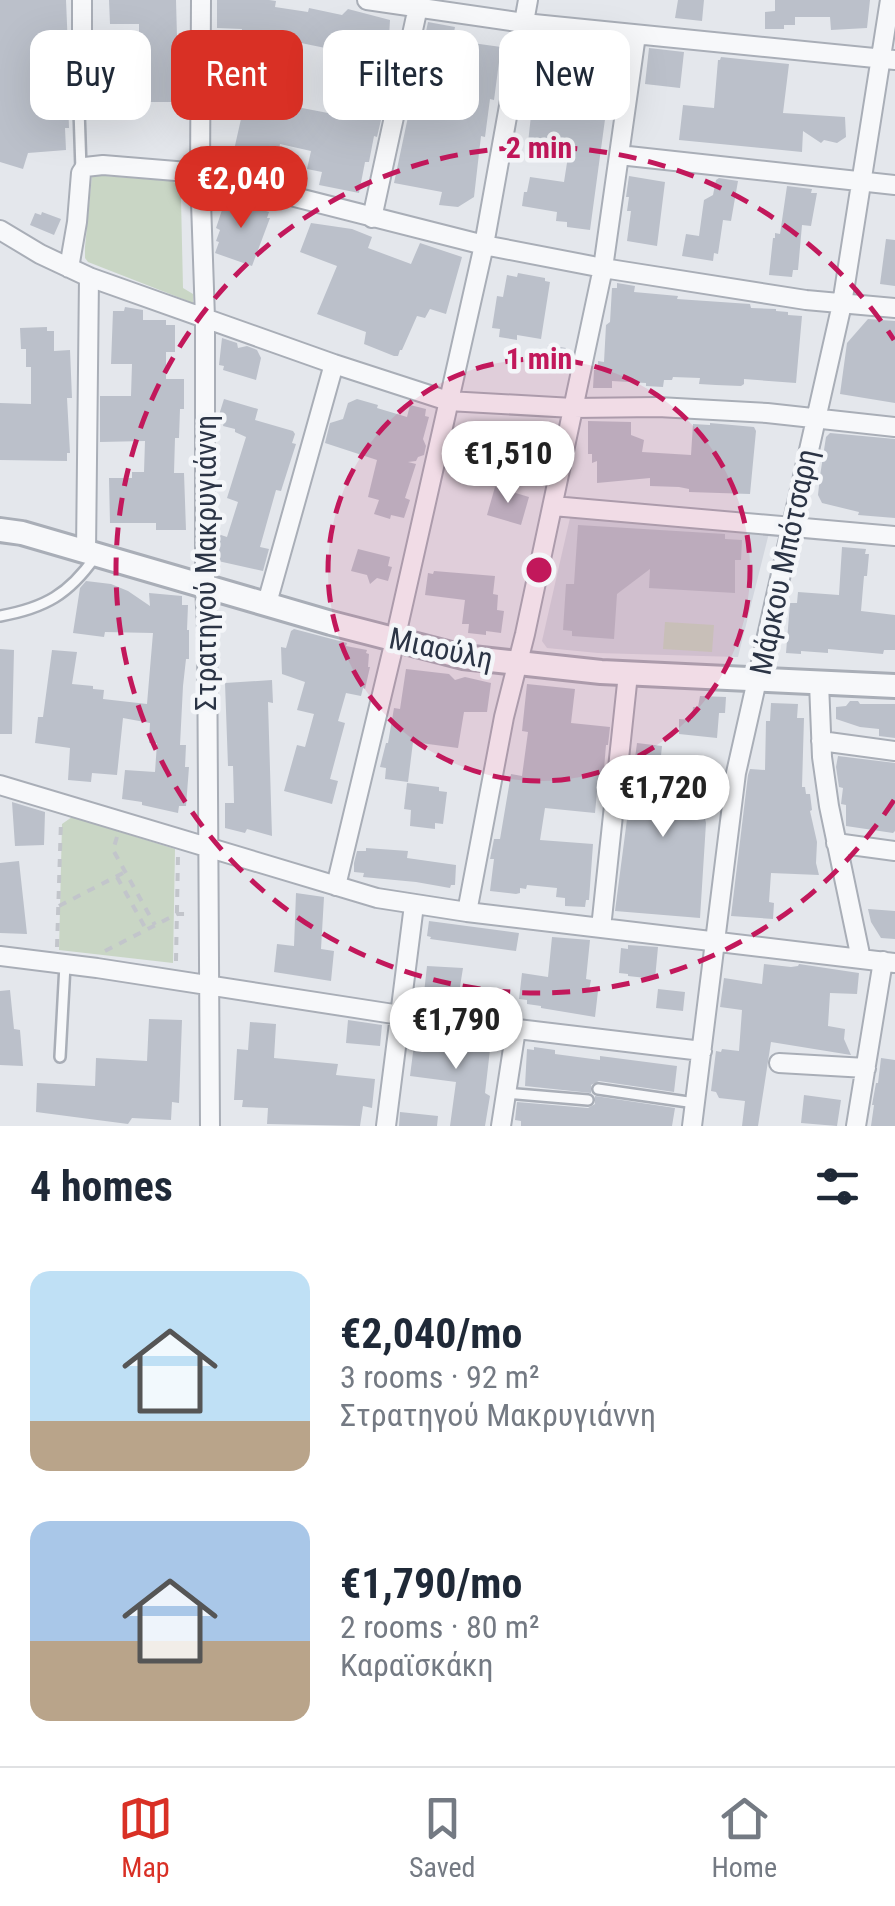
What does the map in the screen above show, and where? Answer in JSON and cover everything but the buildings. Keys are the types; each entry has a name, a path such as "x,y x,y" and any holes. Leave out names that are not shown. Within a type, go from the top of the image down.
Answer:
{"street":[{"path":"82,0 82,30"},
{"name":"Στρατηγού Μακρυγιάννη","path":"201,0 210,1126"},
{"path":"367,0 524,24 888,60"},
{"path":"336,886 484,245 528,0"},
{"name":"Μάρκου Μπότσαρη","path":"692,1126 736,773 842,304 861,180 888,60 890,0"},
{"path":"372,218 418,7"},
{"path":"466,912 603,268 636,35"},
{"path":"619,154 895,185"},
{"path":"69,268 81,173 92,164 200,173 484,245 603,268 806,300 895,308"},
{"path":"0,230 89,277 448,401 768,413 895,427"},
{"path":"89,277 91,553"},
{"path":"267,604 334,364"},
{"path":"553,506 895,536"},
{"name":"Μιαούλη","path":"0,530 463,656 628,674 895,686"},
{"path":"601,928 628,674"},
{"path":"819,683 821,741 836,843 861,959"},
{"path":"821,741 895,751"},
{"path":"0,785 376,898 889,962 856,1126"},
{"path":"836,843 895,851"},
{"path":"386,1126 414,905"},
{"path":"0,956 400,1015 702,1052"},
{"path":"501,1126 516,1029"},
{"path":"779,1063 866,1068"}],"lane":[{"path":"79,120 81,173"},
{"path":"0,616 56,597 74,584 91,553"},
{"path":"60,963 60,1057"},
{"path":"598,1089 695,1102"},
{"path":"506,1093 588,1100"}],"path":[{"path":"60,963 61,802"},
{"path":"122,821 113,850 155,925"},
{"path":"174,980 178,848"},
{"path":"58,906 125,872"},
{"path":"116,876 147,930"},
{"path":"97,968 100,954 177,914 209,914"}],"shaded area":[{"path":"575,514 770,529 738,657 547,648 542,641 570,518"}],"green space":[{"path":"92,175 170,181 192,188 192,195 181,199 183,288 193,294 193,303 88,262 85,247"},
{"path":"665,622 714,625 712,652 663,649"},
{"path":"72,817 175,849 173,963 59,950 62,824"}]}
